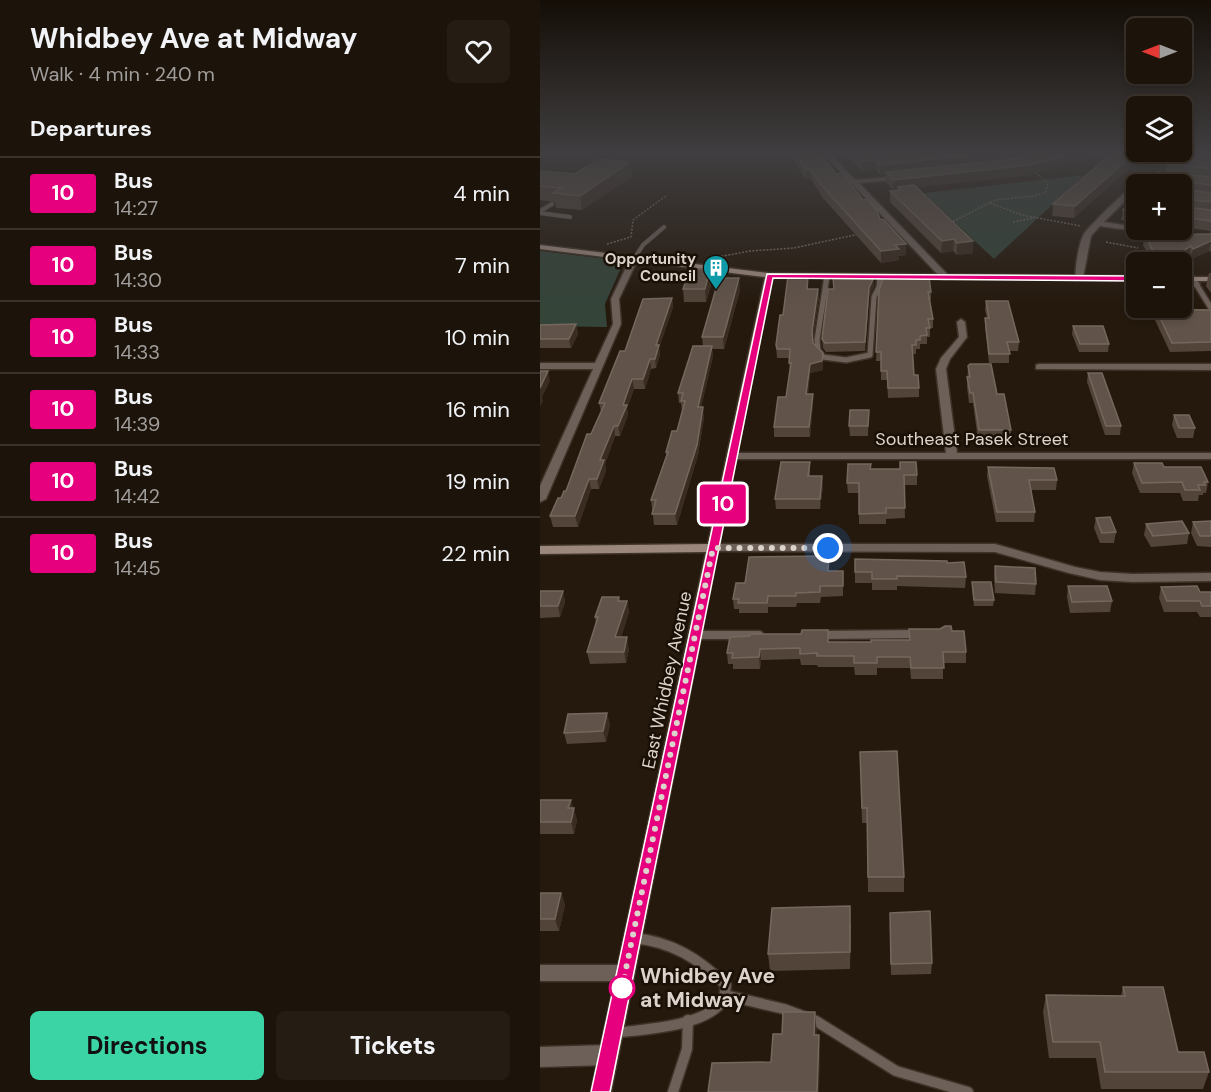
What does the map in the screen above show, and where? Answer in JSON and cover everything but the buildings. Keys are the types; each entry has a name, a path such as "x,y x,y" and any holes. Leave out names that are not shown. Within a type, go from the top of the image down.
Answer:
{"street":[{"path":"873,204 945,277"},
{"path":"1079,278 1087,235 1097,223 1124,204"},
{"path":"1097,223 1211,240"},
{"path":"540,247 769,275 1126,278"},
{"path":"540,499 617,324 615,299 634,259"},
{"name":"East Whidbey Avenue","path":"600,1092 734,456 769,275"},
{"path":"1192,281 1211,279"},
{"path":"952,456 941,369 942,363 963,337 961,321"},
{"path":"540,366 599,366"},
{"path":"1039,367 1211,367"},
{"name":"Southeast Pasek Street","path":"734,456 1211,456"},
{"path":"540,550 995,548 1016,551 1086,574 1123,577 1211,578"},
{"path":"540,973 625,973"},
{"path":"540,1057 608,1055"}],"lane":[{"path":"540,212 552,204"},
{"path":"540,212 570,217"},
{"path":"634,259 643,245 664,227"},
{"path":"827,276 817,340 818,350 823,357 835,360 856,360 870,355 874,297 879,287 880,277"},
{"path":"1192,282 1195,281 1211,308"},
{"path":"809,635 927,634"},
{"path":"695,635 774,635"},
{"path":"613,1033 688,1020 712,1012 724,1000 726,985 709,968 675,946 658,940 632,938"},
{"path":"724,995 784,1009 816,1021 896,1071 968,1092"},
{"path":"673,1092 687,1056 690,1039 688,1020"}],"path":[{"path":"604,244 631,237 633,220 655,204"},
{"path":"946,224 985,204"},
{"path":"992,204 1000,209 1036,218 1086,226"},
{"path":"1013,222 1036,218"},
{"path":"708,259 816,244 861,233"},
{"path":"1106,242 1139,249 1139,252"}],"green space":[{"path":"936,204 1053,204 994,259"},
{"path":"540,251 624,261 605,304 607,327 540,326"}],"bus line":[{"name":"10","path":"601,1092 734,456 769,275 1126,279"}],"place":[{"name":"Opportunity Council","path":"716,291"},
{"name":"Whidbey Ave at Midway","path":"622,988"}],"route":[{"path":"622,988 621,993 713,548 828,548"}]}
